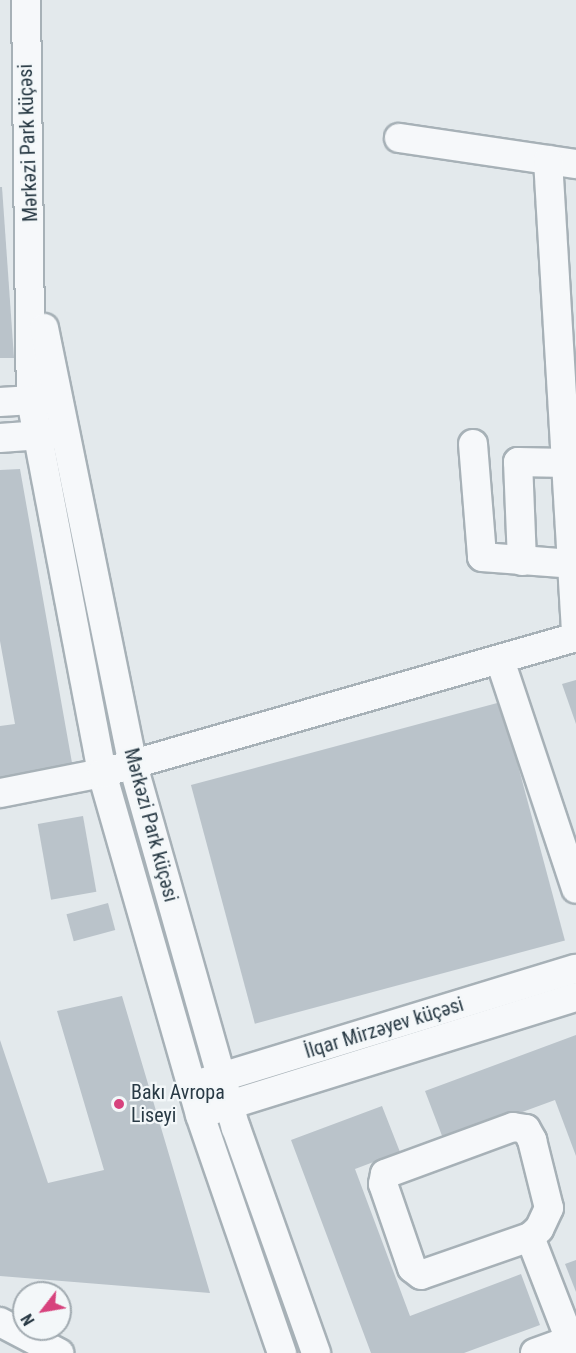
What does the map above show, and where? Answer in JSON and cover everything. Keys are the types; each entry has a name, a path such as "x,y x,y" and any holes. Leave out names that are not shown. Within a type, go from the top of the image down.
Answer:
{"street":[{"name":"Mərkəzi Park küçəsi","path":"26,0 12,102 34,285 60,398 133,765 229,1104 316,1353"},
{"path":"399,138 576,164"},
{"path":"0,793 133,765 576,637 548,160"},
{"name":"Mərkəzi Park küçəsi","path":"34,285 31,400 102,773 200,1115 282,1353"},
{"path":"0,402 60,398"},
{"path":"0,438 67,432"},
{"path":"473,444 482,557 572,564"},
{"path":"522,561 518,462 567,463"},
{"path":"500,660 576,889"},
{"name":"İlqar Mirzəyev küçəsi","path":"192,1087 576,969"},
{"name":"İlqar Mirzəyev küçəsi","path":"200,1115 229,1104 576,997"},
{"path":"513,1127 526,1129 549,1208 530,1237 421,1275 412,1268 383,1184 385,1174 513,1127"},
{"path":"530,1237 573,1339 535,1353"},
{"path":"0,1322 59,1353"}],"building":[{"path":"0,187 2,187 14,358 0,358"},
{"path":"20,469 74,774 0,783 0,726 15,724 0,641 0,470"},
{"path":"576,680 576,724 562,684"},
{"path":"501,702 565,941 255,1024 191,785"},
{"path":"83,816 96,892 51,900 38,824"},
{"path":"108,903 115,930 74,941 66,914"},
{"name":"Bakı Avropa Liseyi","path":"122,996 210,1293 0,1276 0,1040 48,1183 104,1170 57,1011"},
{"path":"576,1035 576,1156 555,1100 444,1141 425,1091"},
{"path":"382,1106 400,1152 355,1169 410,1316 521,1274 540,1325 464,1353 371,1353 291,1140"},
{"path":"576,1260 576,1292 565,1264"}],"place":[{"name":"Bakı Avropa Liseyi","path":"119,1104"}]}
